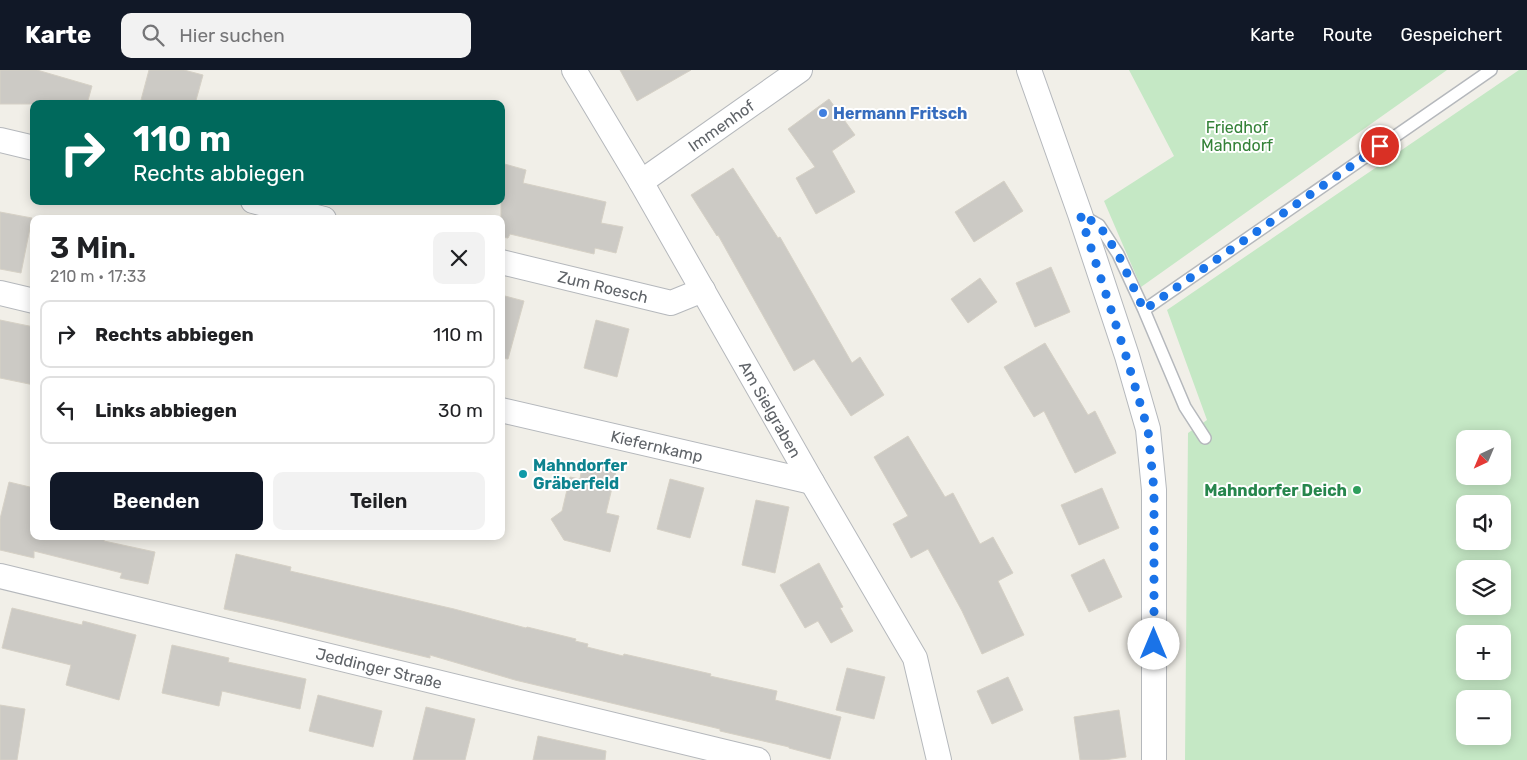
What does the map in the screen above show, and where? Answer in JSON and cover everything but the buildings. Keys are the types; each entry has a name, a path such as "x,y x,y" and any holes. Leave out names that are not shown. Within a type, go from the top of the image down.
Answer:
{"street":[{"name":"Am Sielgraben","path":"574,70 641,182 915,658 939,760"},
{"name":"Immenhof","path":"641,182 800,70"},
{"path":"1029,70 1080,214 1148,430 1154,490 1154,760"},
{"path":"0,140 30,147"},
{"path":"269,205 308,215"},
{"name":"Zum Roesch","path":"505,263 671,303 703,290"},
{"path":"0,293 30,300"},
{"name":"Kiefernkamp","path":"505,411 812,482"},
{"name":"Jeddinger Straße","path":"0,576 758,760"}],"lane":[{"path":"1144,310 1491,70"},
{"path":"1080,214 1099,225 1118,254 1186,407 1204,438"}],"green space":[{"name":"Friedhof Mahndorf","path":"1129,70 1447,70 1141,287 1104,201 1174,156"},
{"name":"Mahndorfer Deich","path":"1519,70 1527,70 1527,760 1185,760 1188,433 1207,420 1167,310"}],"place":[{"name":"Hermann Fritsch","path":"823,113"},
{"name":"Mahndorfer Gräberfeld","path":"523,474"},
{"name":"Mahndorfer Deich","path":"1357,490"}],"route":[{"path":"1154,644 1154,490 1148,430 1080,214 1099,225 1118,254 1144,310 1380,146"}]}
